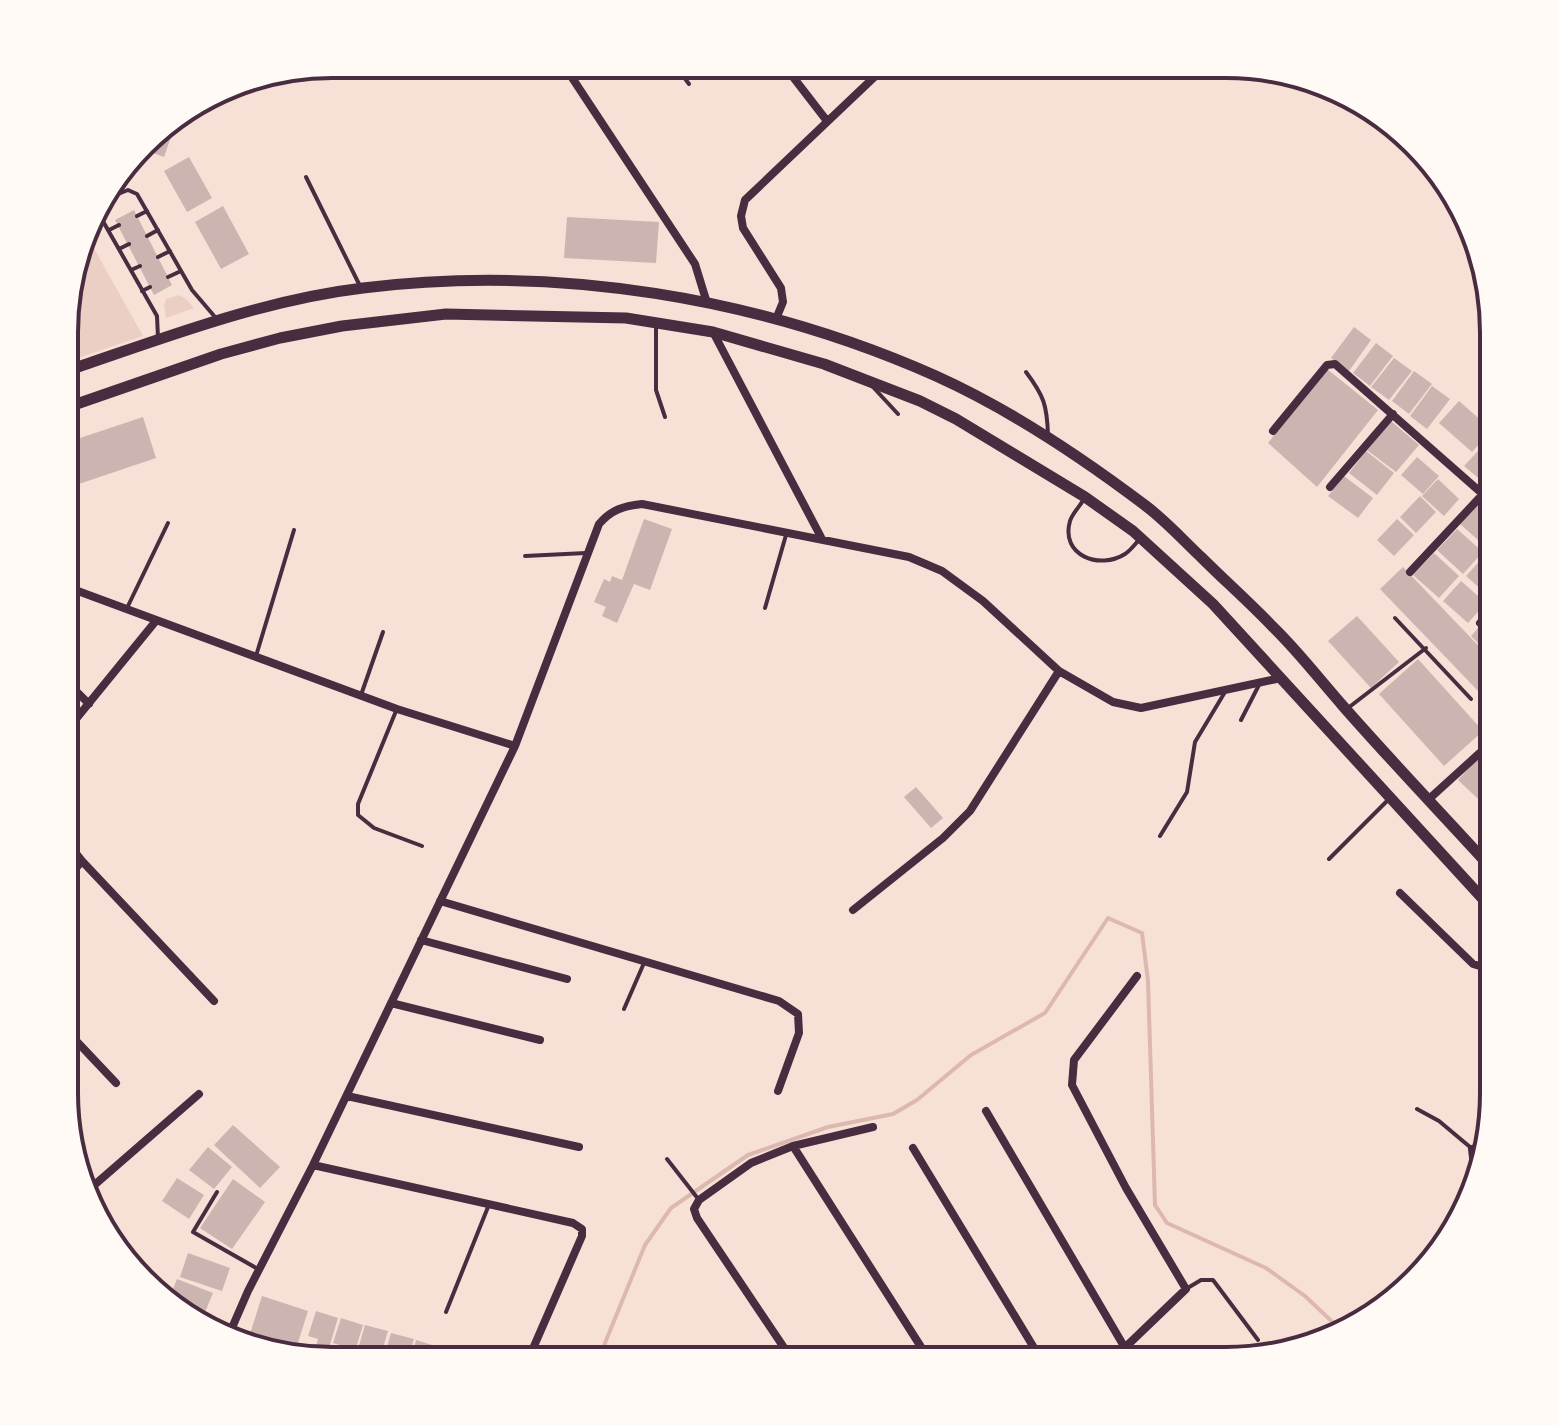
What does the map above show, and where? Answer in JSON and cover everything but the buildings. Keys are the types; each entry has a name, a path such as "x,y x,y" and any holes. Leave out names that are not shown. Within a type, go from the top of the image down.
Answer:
{"main road":[{"path":"78,367 290,301 361,288 449,281 561,282 707,303 776,319 935,376 973,395 1048,439 1150,508 1275,628 1480,855"},
{"path":"78,404 221,354 342,326 446,314 558,314 626,318 713,332 824,364 920,401 956,419 1085,497 1141,538 1213,604 1480,896"}],"street":[{"path":"572,78 695,264 707,303"},
{"path":"794,79 827,121"},
{"path":"776,319 783,302 781,288 743,228 741,216 745,200 872,79"},
{"path":"713,332 822,539"},
{"path":"1273,431 1327,365 1335,364 1479,491"},
{"path":"1330,487 1393,414"},
{"path":"1410,572 1479,498"},
{"path":"236,1328 259,1270 347,1096 515,746 599,524 609,513 627,505 642,504 909,557 942,571 983,601 1059,671 1113,702 1141,708 1281,678"},
{"path":"78,591 397,709 515,746"},
{"path":"78,716 155,622"},
{"path":"853,910 943,838 970,811 1059,671"},
{"path":"78,693 89,704"},
{"path":"1429,799 1480,756"},
{"path":"79,857 214,1001"},
{"path":"79,865 82,861"},
{"path":"1400,893 1473,964 1480,966"},
{"path":"440,901 779,1001 798,1014 799,1033 778,1091"},
{"path":"421,940 567,979"},
{"path":"1127,1346 1186,1289 1126,1188 1072,1085 1074,1060 1137,976"},
{"path":"391,1003 540,1040"},
{"path":"79,1044 116,1083"},
{"path":"95,1185 199,1094"},
{"path":"347,1096 579,1147"},
{"path":"986,1111 1124,1346"},
{"path":"783,1347 697,1218 694,1209 697,1198 751,1163 793,1146 873,1127"},
{"path":"793,1146 921,1346"},
{"path":"913,1148 1033,1346"},
{"path":"313,1165 573,1223 582,1229 582,1236 534,1347"}],"lane":[{"path":"685,78 689,84"},
{"path":"306,177 361,288"},
{"path":"120,193 128,190 137,194 192,290 218,321"},
{"path":"137,216 147,211"},
{"path":"103,221 157,316 158,340"},
{"path":"109,230 119,225"},
{"path":"147,236 158,230"},
{"path":"119,249 129,244"},
{"path":"158,257 170,251"},
{"path":"131,270 140,266"},
{"path":"168,277 181,271"},
{"path":"142,291 150,287"},
{"path":"656,323 656,390 665,417"},
{"path":"1026,372 1041,393 1047,409 1048,439"},
{"path":"869,382 898,414"},
{"path":"1085,497 1070,521 1069,540 1078,554 1091,561 1109,561 1126,554 1141,538"},
{"path":"126,610 168,523"},
{"path":"255,658 294,530"},
{"path":"765,608 787,532"},
{"path":"525,556 588,553"},
{"path":"1395,618 1471,699"},
{"path":"361,695 383,632"},
{"path":"1346,710 1426,648"},
{"path":"1241,720 1260,682"},
{"path":"1160,836 1187,792 1195,742 1226,690"},
{"path":"397,709 358,804 358,815 374,828 422,846"},
{"path":"1329,859 1390,798"},
{"path":"624,1009 644,962"},
{"path":"1417,1109 1474,1146"},
{"path":"667,1159 697,1198"},
{"path":"217,1192 193,1232 259,1270"},
{"path":"446,1312 489,1204"},
{"path":"1186,1289 1201,1280 1213,1280 1258,1340"}],"shaded area":[{"path":"93,247 143,336 78,358 80,299"},
{"path":"179,295 194,308 166,318 166,299"}],"waterway":[{"path":"604,1347 645,1245 671,1208 748,1155 828,1127 893,1114 917,1100 971,1055 1045,1013 1108,918 1142,933 1148,981 1155,1205 1167,1223 1266,1268 1305,1296 1334,1323"}]}
